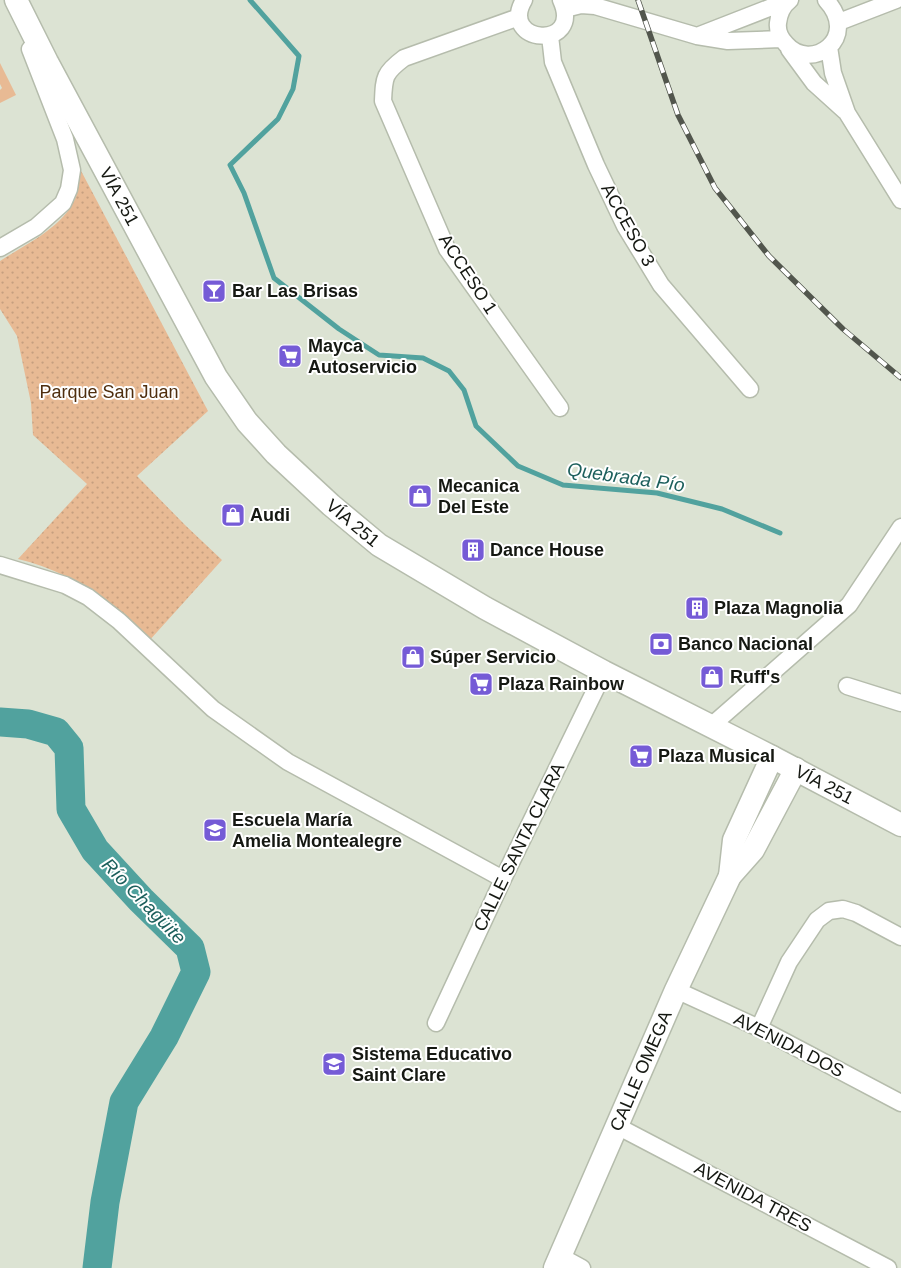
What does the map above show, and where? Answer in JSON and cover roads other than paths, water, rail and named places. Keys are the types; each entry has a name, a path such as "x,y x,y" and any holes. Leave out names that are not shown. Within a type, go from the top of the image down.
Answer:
{"main road":[{"name":"VÍA 251","path":"16,0 216,377 247,422 276,454 331,505 379,545 485,608 604,672 796,769 901,825"},
{"name":"CALLE OMEGA","path":"730,876 734,840 772,757"},
{"name":"CALLE OMEGA","path":"558,1262 676,990 730,876 753,850 796,769"}],"street":[{"path":"0,248 36,227 63,203 69,189 72,170 65,139 11,0"},
{"path":"524,0 520,7 519,17 523,26 530,33 540,37 550,36 559,30 565,20 563,5 582,4 596,6 698,36 728,41 785,44 802,55 816,54 829,47 836,36 839,22 835,10 826,0"},
{"path":"839,22 896,0"},
{"path":"698,36 788,1"},
{"path":"788,1 779,13 777,26 785,44 814,83 846,113 901,200"},
{"name":"ACCESO 1","path":"519,17 404,58 390,68 384,82 383,101 447,249 560,408"},
{"name":"ACCESO 3","path":"550,36 553,62 596,165 625,226 661,285 750,389"},
{"path":"829,47 833,72 846,113"},
{"path":"711,726 849,605 901,527"},
{"path":"0,565 65,585 88,597 119,621 213,709 288,762 503,879"},
{"name":"CALLE SANTA CLARA","path":"436,1023 503,879 604,672"},
{"path":"847,686 901,703"},
{"path":"759,1028 789,962 817,920 828,911 843,909 856,913 901,938"},
{"name":"AVENIDA DOS","path":"676,990 759,1028 901,1103"},
{"name":"AVENIDA TRES","path":"617,1126 888,1268"},
{"path":"558,1262 582,1268"}],"waterway":[{"name":"Quebrada Pío","path":"250,0 299,56 293,89 278,119 230,165 244,193 274,278 339,329 379,355 423,358 449,371 464,390 476,426 518,466 563,485 657,493 722,509 780,533"},
{"name":"Río Chagüite","path":"0,722 28,724 56,732 69,748 71,809 95,850 141,900 190,948 196,972 164,1037 124,1102 105,1202 97,1268"}],"railway":[{"path":"638,0 678,115 715,188 769,256 843,329 901,378"}],"place":[{"name":"Bar Las Brisas","path":"214,291"},
{"name":"Mayca Autoservicio","path":"290,356"},
{"name":"Mecanica Del Este","path":"420,496"},
{"name":"Audi","path":"233,515"},
{"name":"Dance House","path":"473,550"},
{"name":"Plaza Magnolia","path":"697,608"},
{"name":"Banco Nacional","path":"661,644"},
{"name":"Súper Servicio","path":"413,657"},
{"name":"Ruff's","path":"712,677"},
{"name":"Plaza Rainbow","path":"481,684"},
{"name":"Plaza Musical","path":"641,756"},
{"name":"Escuela María Amelia Montealegre","path":"215,830"},
{"name":"Sistema Educativo Saint Clare","path":"334,1064"}],"park label":[{"name":"Parque San Juan","path":"109,392"}]}
